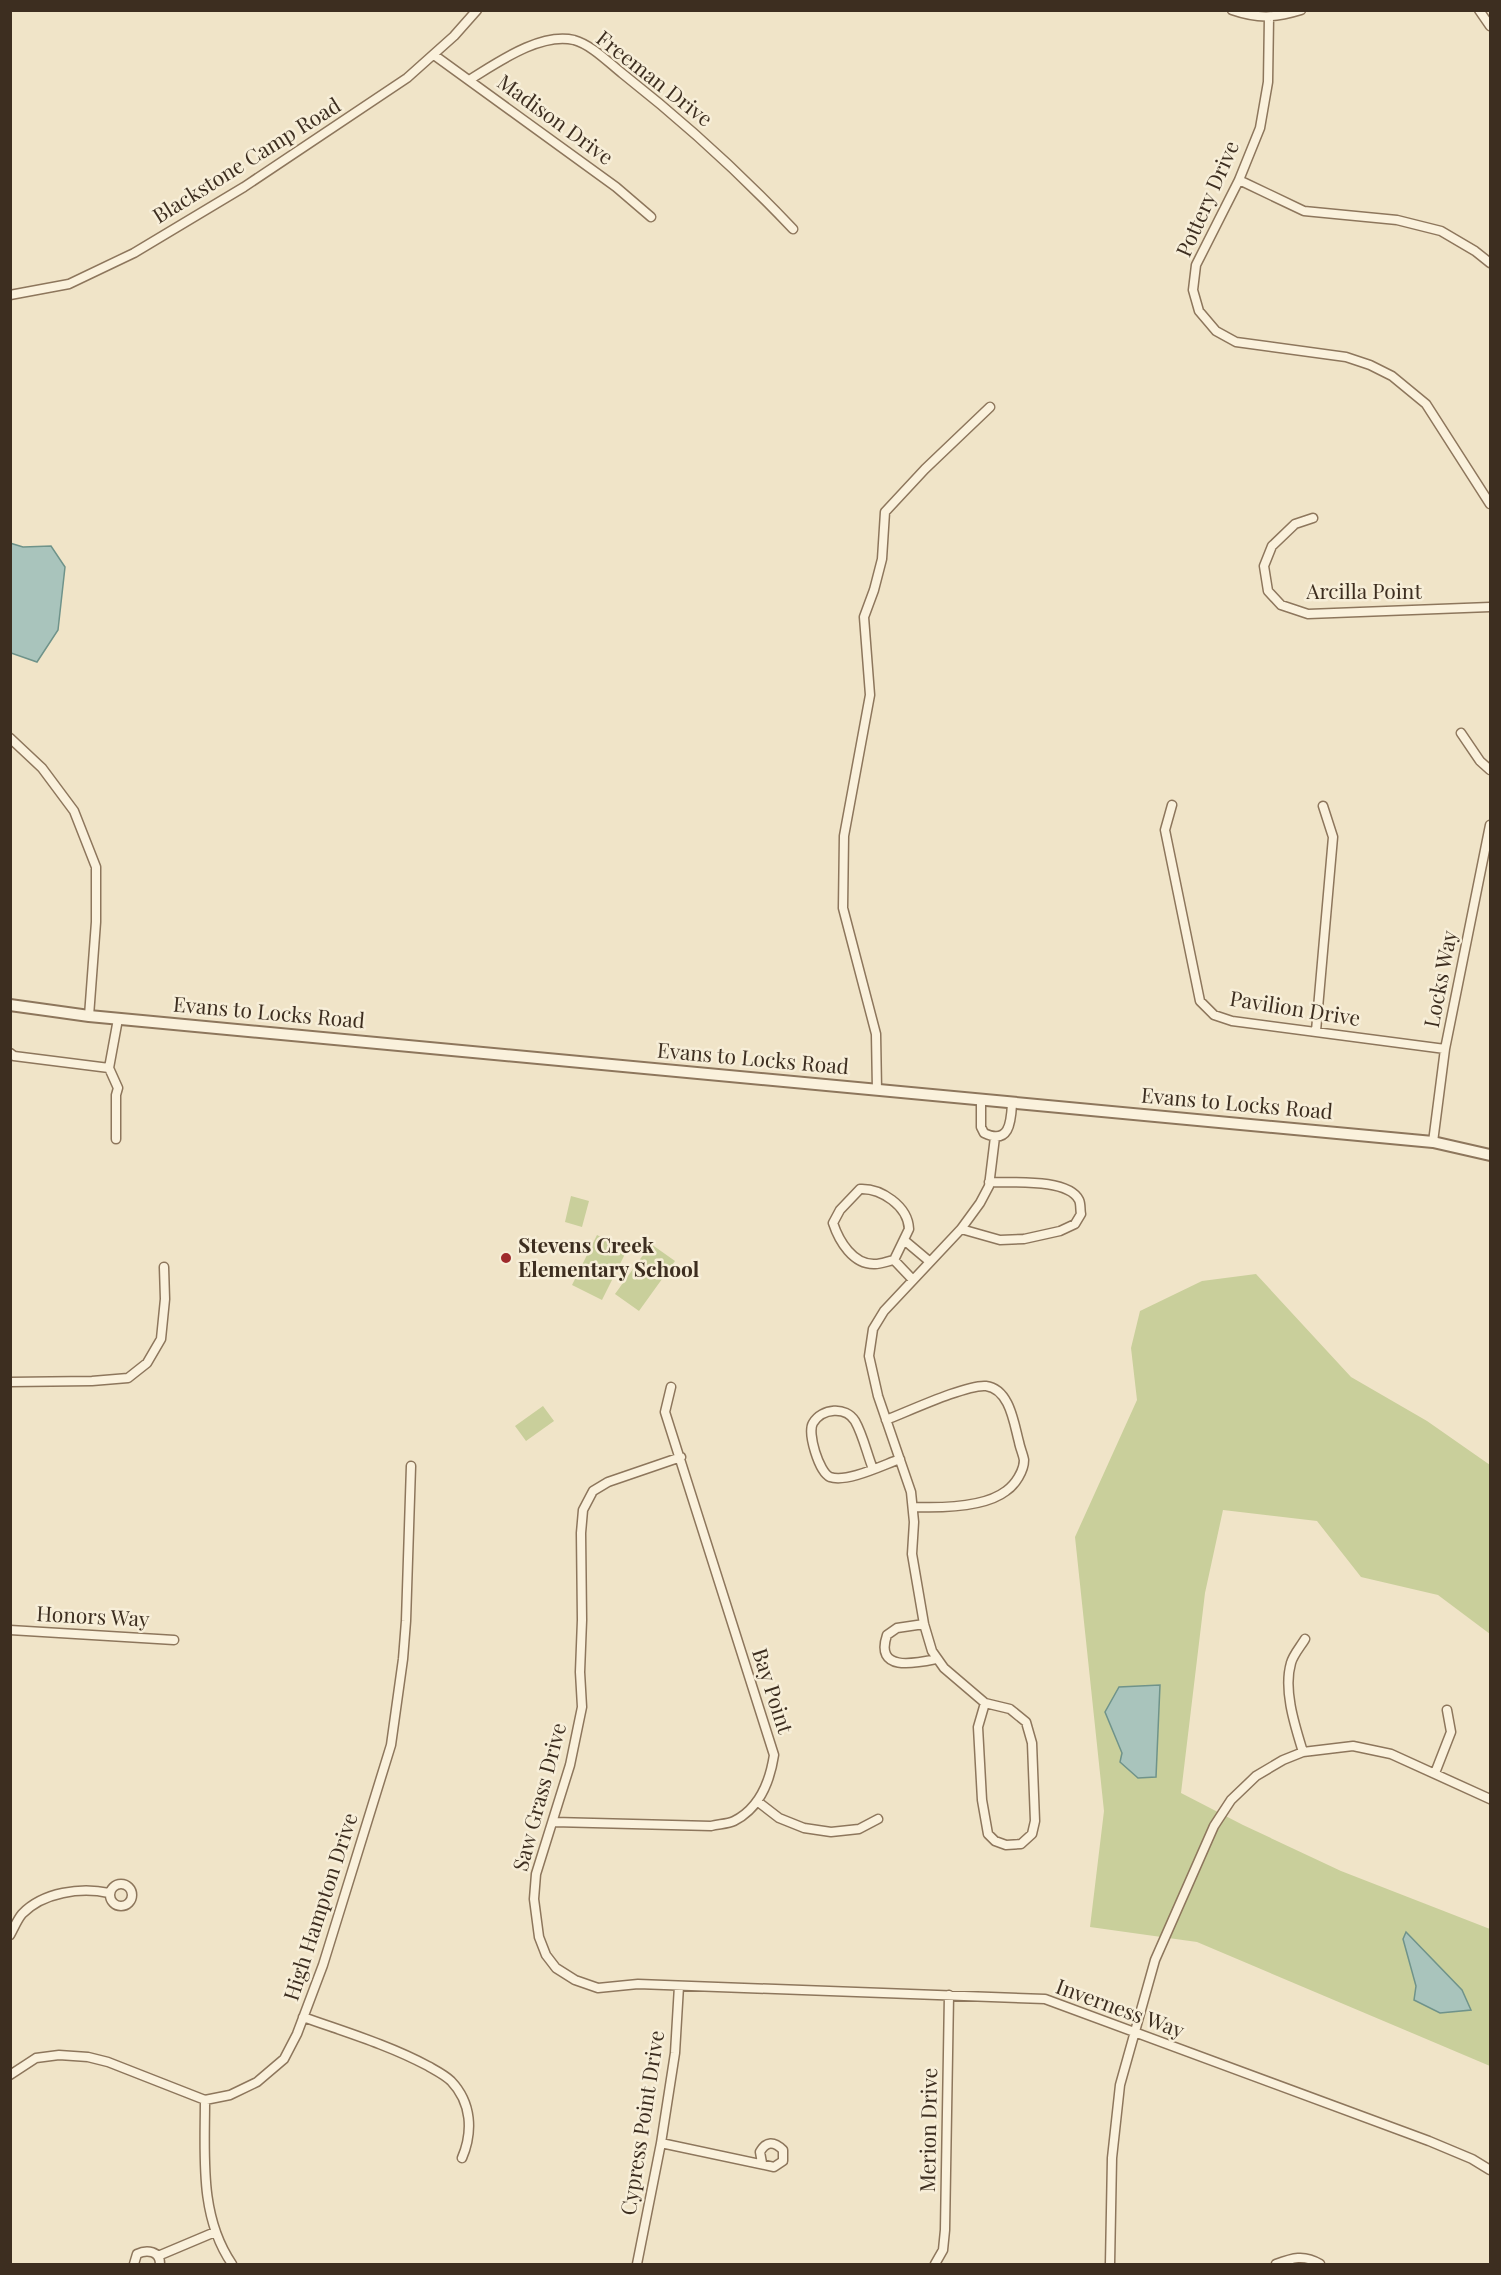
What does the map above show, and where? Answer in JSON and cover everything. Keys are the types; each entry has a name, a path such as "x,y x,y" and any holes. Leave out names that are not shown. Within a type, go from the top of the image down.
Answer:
{"street":[{"path":"1232,10 1251,16 1269,17 1278,17 1301,10"},
{"path":"1479,10 1491,26"},
{"name":"Blackstone Camp Road","path":"10,295 69,284 134,253 244,187 407,78 434,55 472,13"},
{"name":"Pottery Drive","path":"1269,17 1268,82 1260,128 1239,180 1196,265 1192,290 1199,311 1216,331 1236,342 1346,357 1392,376 1426,404 1491,504"},
{"name":"Freeman Drive","path":"469,80 509,56 546,40 574,40 595,52 674,113 741,174 793,229"},
{"name":"Madison Drive","path":"434,55 616,187 651,217"},
{"path":"1239,180 1304,211 1397,220 1441,231 1491,263"},
{"path":"877,1090 876,1034 843,908 844,836 870,695 864,617 882,559 885,513 925,470 990,407"},
{"name":"Arcilla Point","path":"1313,518 1295,524 1272,546 1264,566 1268,591 1281,605 1308,614 1491,606"},
{"path":"1461,734 1480,760 1491,770"},
{"path":"10,738 42,768 74,811 96,867 96,922 89,1016"},
{"name":"Pavilion Drive","path":"1172,805 1165,830 1200,1001 1214,1015 1232,1021 1445,1049"},
{"path":"1316,1031 1334,837 1323,806"},
{"name":"Locks Way","path":"1433,1142 1445,1049 1491,825"},
{"name":"Evans to Locks Road","path":"10,1005 118,1019 1433,1142 1491,1155"},
{"path":"116,1139 118,1088 110,1068 118,1019"},
{"path":"10,1053 14,1056 110,1068"},
{"path":"981,1101 981,1127 984,1133 995,1137 1007,1131 1012,1104"},
{"path":"985,1702 978,1727 982,1800 988,1834 995,1841 1006,1845 1021,1845 1032,1834 1035,1821 1032,1743 1026,1722 1010,1709 985,1702 944,1668 932,1651 924,1624 912,1554 914,1522 911,1492 878,1396 869,1356 873,1329 884,1311 961,1229 980,1203 989,1182 995,1137"},
{"path":"961,1229 1000,1240 1024,1239 1060,1231 1075,1224 1081,1214 1079,1200 1059,1185 989,1182"},
{"path":"860,1189 870,1189 893,1201 905,1213 909,1229 894,1260 875,1264 861,1262 837,1237 832,1223 851,1197 860,1189"},
{"path":"904,1240 929,1262"},
{"path":"894,1260 913,1280"},
{"path":"10,1382 128,1378 147,1363 161,1339 165,1299 164,1267"},
{"path":"886,1420 962,1391 987,1386 998,1392 1007,1402 1014,1420 1024,1460 1022,1470 1007,1491 986,1501 975,1503 942,1508 913,1507"},
{"name":"Bay Point","path":"554,1822 711,1826 733,1821 750,1810 762,1795 771,1774 774,1755 665,1412 671,1387"},
{"path":"873,1469 855,1421 846,1412 837,1410 821,1414 813,1422 810,1432 821,1470 828,1476 843,1479 873,1469 900,1459"},
{"name":"Saw Grass Drive","path":"679,1986 638,1984 598,1988 575,1980 556,1968 546,1955 539,1937 534,1899 536,1875 570,1765 582,1707 580,1672 583,1510 593,1491 608,1482 681,1457"},
{"name":"High Hampton Drive","path":"205,2100 230,2095 257,2082 284,2059 303,2018 326,1954 390,1745 403,1659 406,1621 411,1466"},
{"path":"924,1624 897,1628 887,1635 886,1651 890,1658 898,1664 909,1665 937,1659"},
{"name":"Honors Way","path":"10,1630 174,1640"},
{"path":"1303,1752 1293,1721 1289,1694 1291,1663 1305,1639"},
{"path":"1435,1773 1451,1732 1447,1710"},
{"path":"1110,2265 1112,2158 1120,2085 1155,1960 1182,1904 1214,1826 1231,1800 1256,1776 1283,1760 1303,1752 1353,1746 1391,1754 1491,1799"},
{"path":"757,1801 779,1818 804,1828 831,1832 859,1829 878,1819"},
{"path":"10,1935 20,1915 39,1900 60,1894 94,1890 109,1893"},
{"name":"Inverness Way","path":"679,1986 1045,1999 1429,2140 1491,2170"},
{"name":"Cypress Point Drive","path":"637,2265 661,2144 675,2053 679,1986"},
{"name":"Merion Drive","path":"935,2265 943,2250 945,2230 949,1995"},
{"path":"303,2018 412,2058 451,2080 468,2112 471,2131 462,2158"},
{"path":"11,2071 36,2058 59,2055 88,2057 108,2062 205,2100 207,2204 215,2232 232,2265"},
{"path":"661,2144 745,2162 762,2163"},
{"path":"134,2265 137,2254 145,2250 152,2251 159,2260 215,2232"},
{"path":"1276,2265 1292,2258 1309,2258 1320,2265"}],"green space":[{"path":"571,1196 589,1201 582,1227 565,1222"},
{"path":"597,1235 627,1250 602,1300 572,1285"},
{"path":"651,1244 675,1261 639,1311 615,1294"},
{"path":"1256,1274 1351,1377 1427,1421 1490,1465 1490,1634 1438,1595 1361,1577 1317,1521 1223,1510 1205,1593 1181,1793 1341,1871 1490,1929 1490,2066 1197,1942 1090,1927 1104,1811 1075,1537 1137,1400 1131,1348 1140,1311 1202,1281"},
{"path":"543,1406 554,1421 526,1441 515,1426"}],"water":[{"path":"10,543 23,547 51,546 65,567 58,630 37,662 11,653"},
{"path":"1160,1685 1156,1777 1138,1778 1120,1762 1122,1753 1105,1712 1119,1687"},
{"path":"1406,1932 1462,1990 1471,2010 1440,2013 1414,2000 1416,1986 1403,1939"}],"place":[{"name":"Stevens Creek Elementary School","path":"506,1258"}]}
